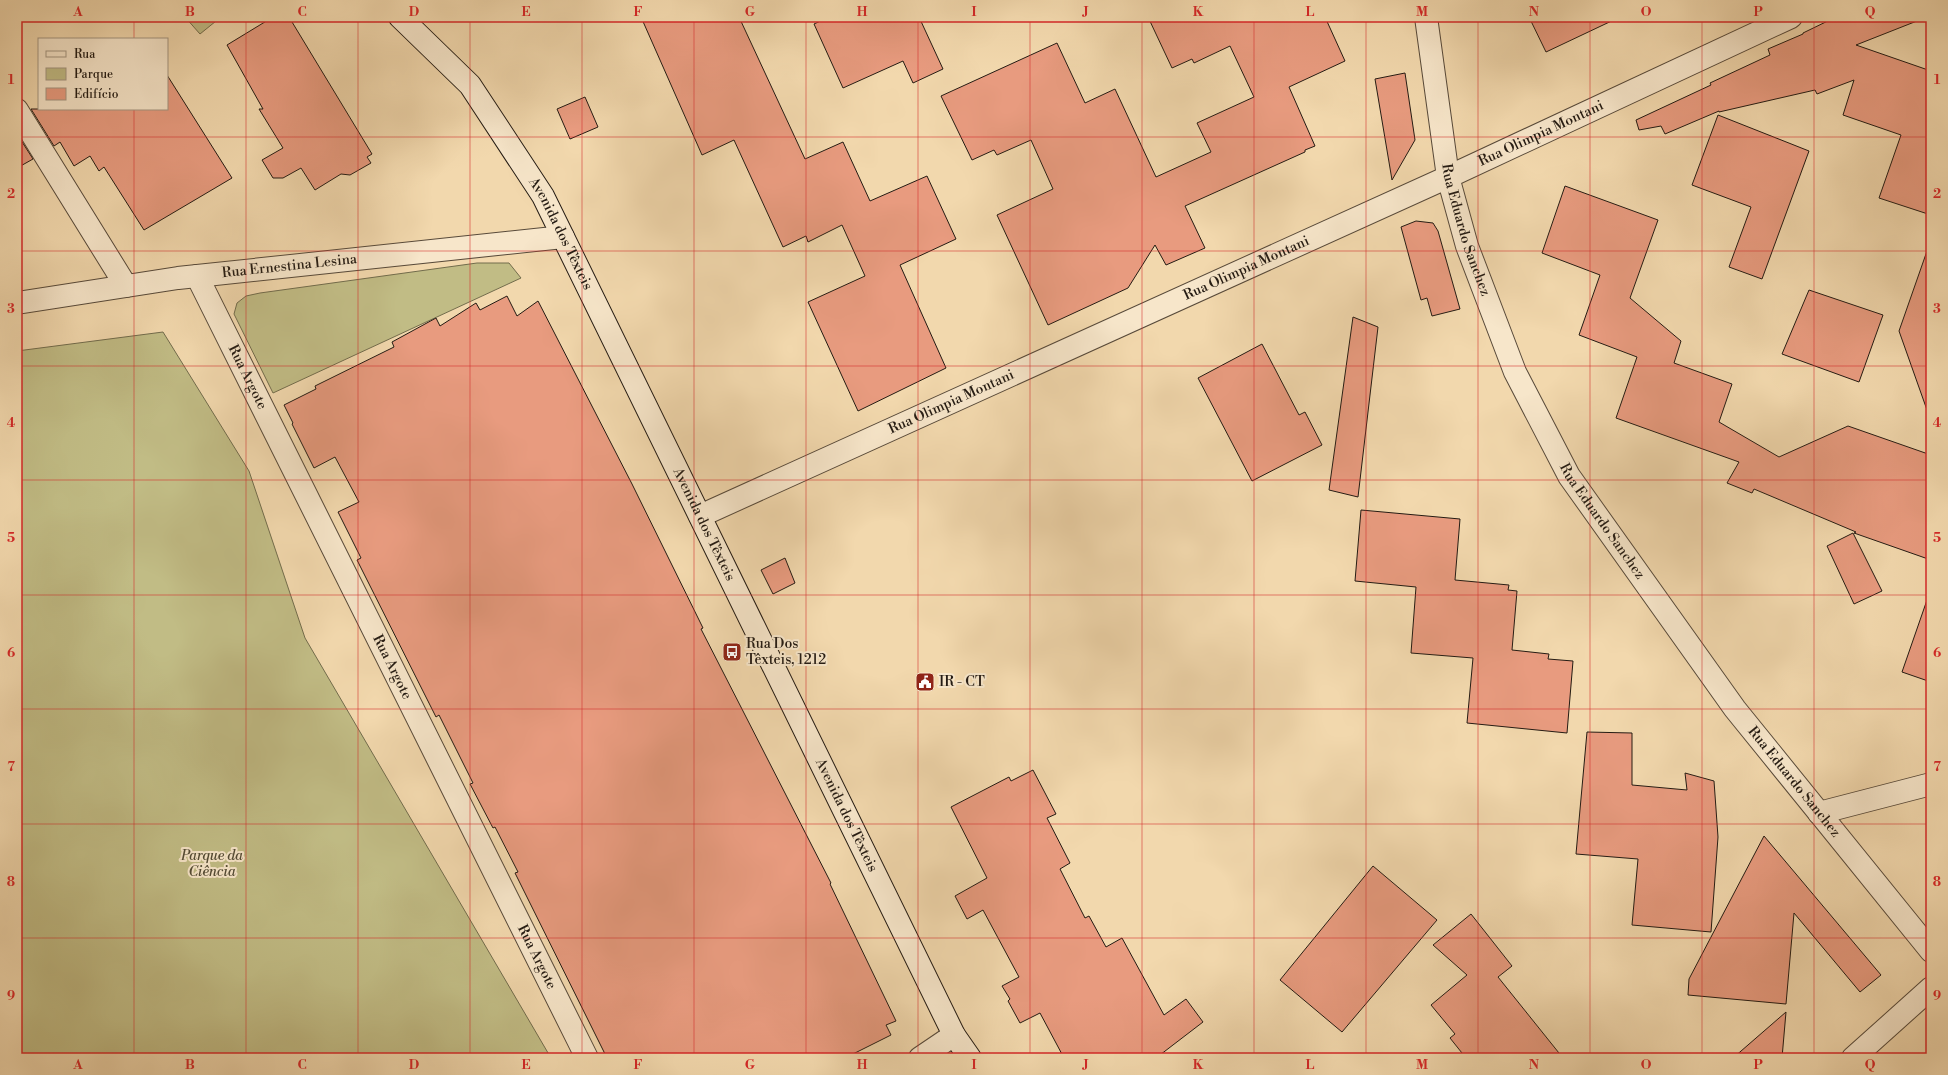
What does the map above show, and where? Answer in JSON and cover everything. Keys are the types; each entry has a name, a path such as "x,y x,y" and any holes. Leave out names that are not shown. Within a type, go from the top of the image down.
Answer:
{"street":[{"name":"Avenida dos Têxteis","path":"400,17 470,85 543,196 954,1035 970,1058"},
{"name":"Rua Eduardo Sanchez","path":"1426,17 1448,177 1467,246 1515,372 1569,476 1735,709 1931,951"},
{"name":"Rua Olimpia Montani","path":"700,516 1448,177 1791,17"},
{"path":"17,110 126,286"},
{"name":"Rua Ernestina Lesina","path":"17,303 197,276 563,237"},
{"name":"Rua Argote","path":"197,276 587,1058"},
{"path":"1819,812 1931,784"},
{"path":"1853,1058 1931,988"},
{"path":"920,1058 954,1035"}],"green space":[{"path":"185,17 221,17 200,34"},
{"path":"477,263 509,263 521,278 273,393 234,314 237,303 246,296 260,293"},
{"name":"Parque da Ciência","path":"163,332 249,471 305,638 551,1058 17,1058 17,351"}],"building":[{"path":"273,17 289,17 372,154 367,157 371,163 350,175 341,174 315,190 301,168 283,178 273,178 262,160 283,148 259,109 263,109 227,45"},
{"path":"641,17 739,17 805,159 843,142 870,201 927,176 956,239 900,265 946,368 858,411 808,302 865,276 842,225 808,242 806,236 783,247 734,140 702,155"},
{"path":"829,17 919,17 943,69 913,83 903,61 843,88 814,24"},
{"path":"1148,17 1325,17 1345,61 1289,87 1315,146 1305,150 1305,152 1185,206 1205,248 1166,265 1155,245 1128,288 1048,325 997,215 1053,189 1031,140 997,155 994,150 972,160 941,96 1057,43 1085,103 1115,89 1156,177 1211,152 1197,123 1254,97 1230,46 1194,63 1192,59 1172,68"},
{"path":"1529,17 1620,17 1546,52"},
{"path":"1836,17 1922,17 1922,19 1856,45 1931,71 1931,215 1879,198 1901,135 1843,115 1854,80 1817,94 1815,90 1719,111 1665,134 1661,126 1639,130 1636,120 1711,85 1710,83 1770,55 1768,49 1803,34"},
{"path":"1405,73 1415,140 1392,180 1375,79"},
{"path":"168,77 232,178 144,230 104,167 99,171 90,156 74,166 60,142 54,146 31,109 168,110"},
{"path":"585,97 598,127 570,139 557,109"},
{"path":"1718,115 1809,151 1762,279 1729,267 1751,207 1692,185"},
{"path":"17,134 33,159 17,168"},
{"path":"1565,186 1658,220 1630,298 1681,341 1674,363 1732,384 1719,422 1779,457 1848,426 1931,455 1931,560 1854,533 1856,532 1754,489 1752,493 1727,483 1739,462 1616,418 1637,357 1579,335 1600,275 1542,253"},
{"path":"1416,221 1433,223 1438,231 1460,309 1432,316 1427,298 1421,300 1401,227"},
{"path":"1927,251 1931,252 1931,409 1927,410 1899,331"},
{"path":"1809,290 1883,315 1859,382 1782,354"},
{"path":"507,296 517,316 538,301 632,484 703,628 701,629 831,883 830,884 896,1021 886,1025 891,1035 845,1058 607,1058 515,873 518,872 495,827 493,828 470,784 473,783 439,715 436,717 357,560 361,558 338,512 359,502 335,457 314,468 292,424 293,423 284,405 316,389 315,386 394,347 392,342 436,318 440,326 476,303 480,310"},
{"path":"1353,317 1378,327 1358,497 1329,490"},
{"path":"1262,344 1299,415 1305,412 1322,445 1252,481 1198,378"},
{"path":"1361,510 1460,519 1455,580 1509,585 1508,590 1517,591 1512,650 1549,654 1548,659 1573,661 1567,733 1467,723 1473,658 1411,653 1416,587 1355,581"},
{"path":"1853,533 1882,591 1854,604 1827,546"},
{"path":"785,558 795,583 773,594 761,570"},
{"path":"1927,600 1931,601 1931,682 1902,672"},
{"path":"1587,732 1632,733 1632,785 1687,790 1685,773 1714,781 1718,837 1711,932 1632,925 1638,859 1576,854"},
{"path":"1033,770 1056,814 1047,818 1070,863 1060,869 1085,918 1089,916 1106,947 1122,938 1164,1015 1186,999 1203,1022 1156,1058 1064,1058 1040,1013 1020,1023 1008,1001 1010,999 1002,986 1019,977 983,910 967,919 955,896 987,878 951,807 1009,777 1011,781"},
{"path":"1764,836 1881,975 1860,992 1794,913 1786,1004 1688,995 1689,979"},
{"path":"1373,866 1437,920 1342,1032 1280,980"},
{"path":"1471,914 1512,966 1498,977 1563,1058 1466,1058 1450,1038 1455,1034 1431,1005 1467,975 1433,945"},
{"path":"1786,1012 1782,1058 1733,1058"}],"place":[{"name":"Rua Dos Têxteis, 1212","path":"732,652"},
{"name":"IR - CT","path":"925,682"}]}
